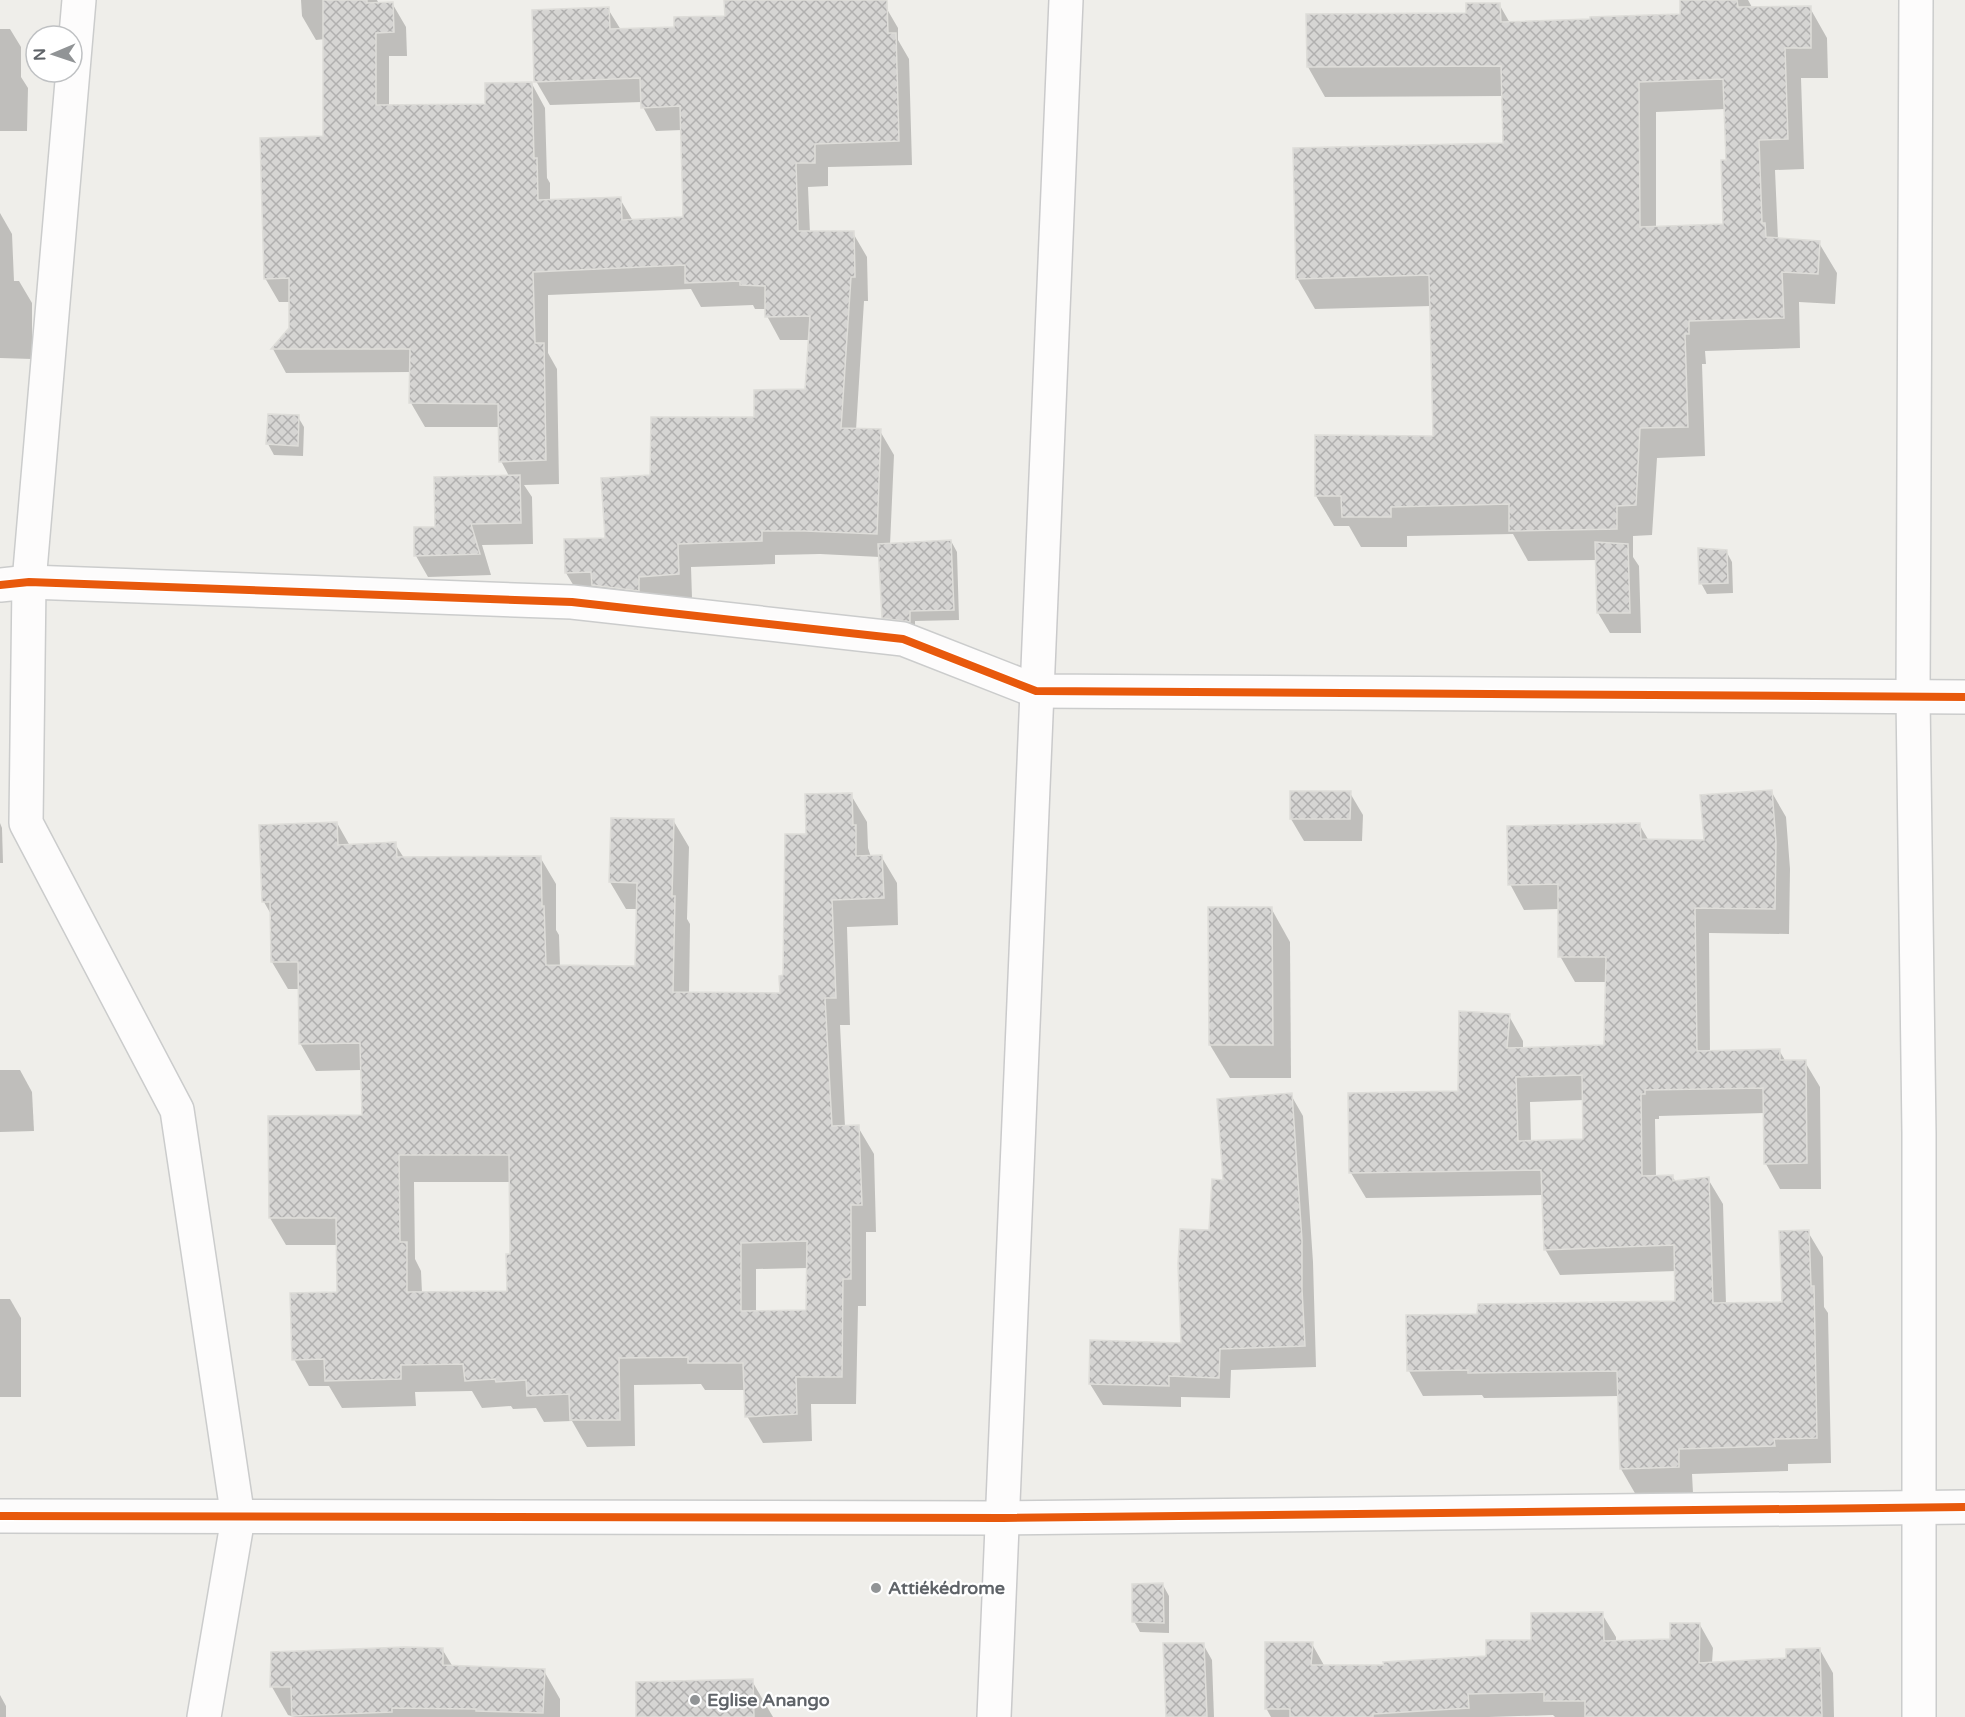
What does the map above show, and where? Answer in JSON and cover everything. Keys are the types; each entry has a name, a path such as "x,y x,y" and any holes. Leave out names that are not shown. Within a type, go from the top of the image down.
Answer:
{"street":[{"path":"80,0 15,584 26,823 177,1110 238,1518 204,1717"},
{"path":"994,1717 1066,0"},
{"path":"1916,0 1912,697 1919,1133 1919,1717"},
{"path":"15,584 572,602 903,639 1036,691 1965,696"},
{"path":"0,1516 1003,1518 1965,1507"}],"building":[{"path":"323,0 393,2 394,32 376,33 376,105 485,104 485,83 532,82 534,158 537,158 538,200 621,197 622,220 683,217 680,106 641,108 640,78 534,82 532,10 609,7 610,29 674,27 674,17 725,16 724,0 887,0 888,33 896,33 899,141 815,144 815,163 796,163 798,231 854,231 855,277 851,277 841,428 881,429 877,534 762,531 762,541 678,544 679,574 639,577 639,591 592,585 591,572 565,573 564,539 605,538 601,478 650,475 651,417 754,417 754,390 805,389 810,316 765,317 765,286 740,285 740,281 685,283 685,265 533,272 535,343 544,343 546,460 499,462 498,404 409,403 410,349 271,349 289,328 289,278 264,279 260,138 323,136"},
{"path":"1680,0 1737,0 1738,7 1811,6 1811,48 1785,48 1788,139 1759,140 1762,223 1765,223 1766,237 1820,241 1818,274 1782,272 1784,318 1689,321 1689,334 1685,334 1688,427 1640,428 1636,505 1617,506 1617,529 1509,531 1509,504 1391,507 1391,517 1342,517 1341,496 1315,496 1315,435 1433,436 1429,275 1296,279 1293,148 1503,143 1501,66 1307,67 1306,14 1466,13 1466,3 1500,3 1501,22 1680,14","holes":["1723,79 1726,160 1721,160 1723,224 1640,227 1639,82"]},
{"path":"268,414 299,415 298,446 266,444"},
{"path":"520,475 521,523 471,524 480,554 414,556 414,527 435,527 434,477"},
{"path":"951,540 954,610 910,611 910,622 882,618 878,544"},
{"path":"1595,542 1628,544 1630,613 1597,613"},
{"path":"1698,548 1727,550 1728,583 1699,584"},
{"path":"1772,790 1776,842 1775,909 1695,908 1697,1051 1780,1049 1780,1060 1806,1060 1807,1163 1764,1164 1763,1088 1645,1090 1645,1094 1641,1094 1642,1176 1673,1175 1673,1181 1709,1177 1713,1303 1782,1302 1779,1231 1809,1230 1811,1286 1814,1286 1817,1438 1774,1439 1775,1446 1679,1449 1679,1467 1620,1469 1617,1371 1468,1373 1468,1370 1407,1371 1406,1315 1477,1314 1478,1304 1675,1301 1674,1245 1544,1250 1541,1170 1349,1173 1348,1093 1458,1091 1459,1011 1510,1014 1507,1048 1604,1045 1606,957 1558,957 1558,884 1508,885 1507,826 1640,823 1641,839 1704,840 1700,795","holes":["1582,1075 1583,1139 1518,1141 1516,1077"]},
{"path":"1290,791 1351,791 1350,819 1290,819"},
{"path":"852,793 853,825 856,825 856,856 882,855 884,898 832,900 836,998 825,998 832,1126 859,1125 862,1205 851,1205 851,1279 843,1279 842,1377 796,1377 797,1414 745,1417 743,1363 688,1363 688,1357 619,1358 620,1420 570,1420 569,1394 527,1396 526,1380 465,1381 463,1364 401,1365 401,1379 325,1381 324,1359 292,1360 290,1293 337,1292 336,1218 269,1218 268,1116 362,1115 360,1043 299,1044 298,962 271,962 270,902 262,902 259,825 337,822 338,845 396,842 397,857 541,856 546,965 635,966 637,883 609,882 611,818 674,819 673,992 780,993 779,976 783,975 785,834 806,834 805,794","holes":["399,1155 509,1155 510,1254 506,1254 507,1291 407,1292 407,1242 400,1242","807,1241 806,1310 741,1311 741,1243"]},
{"path":"1208,907 1272,907 1273,1045 1209,1045"},
{"path":"1292,1093 1302,1240 1305,1346 1220,1349 1219,1378 1169,1376 1169,1386 1089,1384 1090,1340 1181,1343 1178,1264 1180,1229 1209,1230 1212,1179 1223,1180 1217,1099"},
{"path":"1163,1583 1164,1623 1132,1622 1132,1584"},
{"path":"1603,1612 1604,1641 1670,1639 1670,1623 1700,1623 1699,1663 1786,1658 1786,1649 1820,1648 1822,1717 1585,1717 1585,1701 1544,1701 1544,1692 1468,1694 1469,1708 1373,1714 1373,1717 1290,1717 1290,1709 1265,1709 1265,1642 1313,1642 1311,1665 1384,1665 1383,1662 1486,1656 1486,1640 1531,1640 1531,1613"},
{"path":"1163,1643 1204,1643 1207,1717 1166,1717"},
{"path":"405,1647 443,1648 443,1665 545,1669 543,1713 392,1708 392,1712 292,1716 291,1687 270,1687 271,1652"},
{"name":"Eglise Anango","path":"753,1679 754,1717 636,1717 636,1682"}],"cycle path":[{"path":"0,585 29,582 572,602 903,639 1036,691 1965,697"},
{"path":"0,1516 1003,1518 1965,1507"}],"place":[{"name":"Attiékédrome","path":"876,1588"},
{"name":"Eglise Anango","path":"695,1700"}]}
